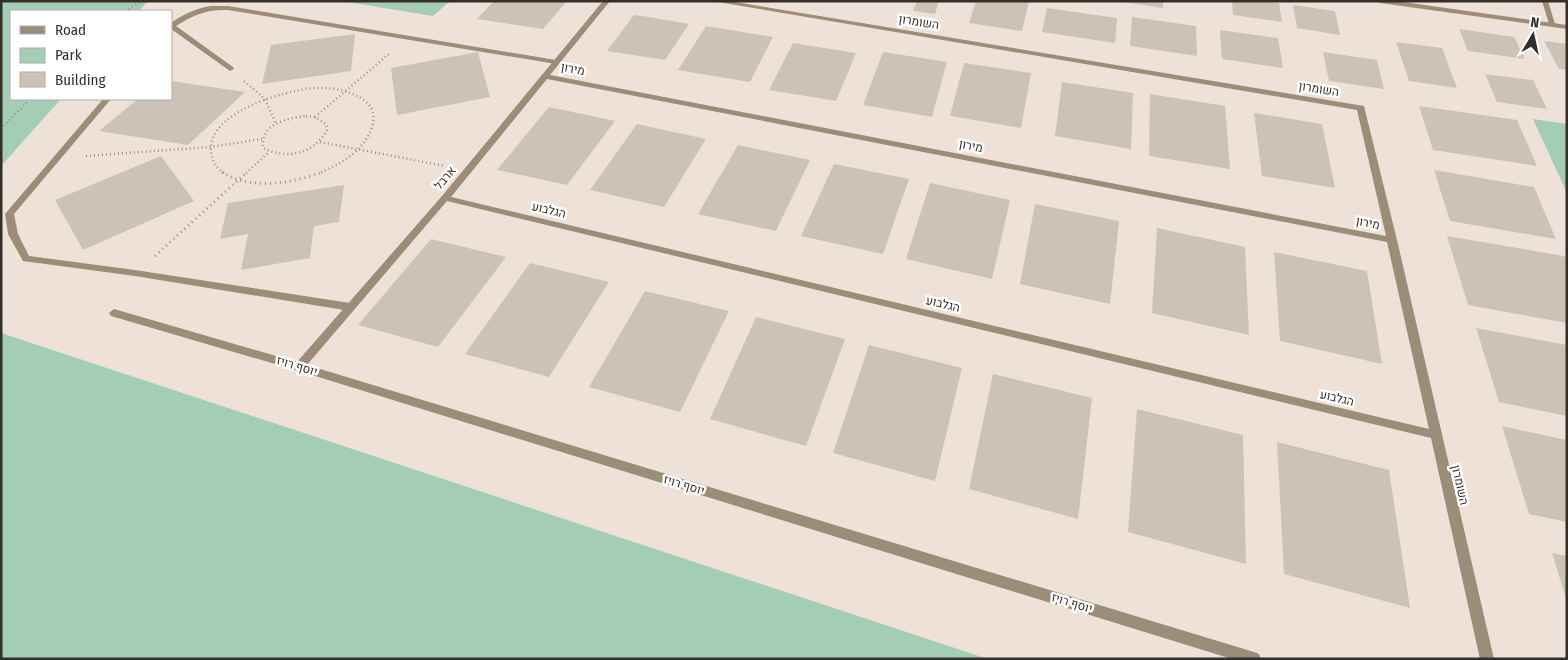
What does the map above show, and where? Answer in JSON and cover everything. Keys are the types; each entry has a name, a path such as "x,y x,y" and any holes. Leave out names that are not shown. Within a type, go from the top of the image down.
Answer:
{"street":[{"name":"ארבל","path":"298,367 445,198 607,1"},
{"name":"השומרון","path":"715,1 1361,108 1486,659"},
{"path":"1380,1 1567,26"},
{"path":"1545,1 1552,24"},
{"path":"172,25 197,10 212,7 556,62"},
{"path":"172,27 230,69"},
{"name":"מירון","path":"544,76 1392,240"},
{"path":"106,100 9,214 13,234 26,259 136,273 350,307"},
{"name":"הגלבוע","path":"445,198 1436,435"},
{"name":"יוסף רויז","path":"114,313 298,367 1254,659"}],"path":[{"path":"127,10 142,1"},
{"path":"315,117 407,38"},
{"path":"230,69 265,99 276,124"},
{"path":"315,88 345,92 357,95 370,105 375,118 371,133 358,150 338,164 311,176 282,183 253,184 230,179 215,168 208,155 212,140 223,124 242,110 265,99 290,91 315,88"},
{"path":"1,128 29,100"},
{"path":"296,117 315,117 326,124 327,130 320,142 301,152 290,154 269,152 263,148 262,139 268,129 276,124 296,117"},
{"path":"56,158 210,147 262,139"},
{"path":"320,142 468,170"},
{"path":"136,273 269,152"}],"green space":[{"path":"1,1 148,1 140,10 10,10 10,100 60,100 1,166"},
{"path":"341,1 450,1 433,16"},
{"path":"1533,119 1567,124 1567,193"},
{"path":"1,333 988,659 1,659"}],"building":[{"path":"494,1 567,1 543,29 477,19"},
{"path":"917,1 939,1 935,14 913,11"},
{"path":"976,1 1029,1 1022,31 969,23"},
{"path":"1163,1 1163,8 1124,2"},
{"path":"1232,1 1279,3 1282,22 1233,15"},
{"path":"1293,5 1335,11 1340,35 1297,28"},
{"path":"1047,8 1117,18 1115,43 1042,32"},
{"path":"634,15 689,24 665,60 607,51"},
{"path":"1132,17 1196,26 1197,56 1130,46"},
{"path":"706,26 773,37 750,82 678,70"},
{"path":"1459,29 1514,37 1525,59 1468,51"},
{"path":"1220,30 1278,38 1283,68 1222,59"},
{"path":"355,34 351,71 262,84 271,45"},
{"path":"1544,41 1567,44 1567,70 1559,69"},
{"path":"1396,42 1442,48 1457,88 1409,81"},
{"path":"793,43 856,53 836,101 769,90"},
{"path":"478,52 490,97 397,115 391,68"},
{"path":"883,52 947,62 932,117 863,105"},
{"path":"1323,52 1377,60 1384,89 1329,81"},
{"path":"964,63 1031,73 1021,128 950,116"},
{"path":"1485,74 1533,80 1547,109 1497,102"},
{"path":"172,81 245,92 188,145 99,131 137,100 172,100"},
{"path":"1062,82 1133,93 1131,149 1055,136"},
{"path":"1150,94 1225,106 1230,169 1149,156"},
{"path":"1419,106 1517,120 1537,166 1433,150"},
{"path":"549,107 615,121 567,185 497,170"},
{"path":"1254,113 1322,124 1335,188 1262,176"},
{"path":"637,124 706,139 664,207 590,190"},
{"path":"738,145 810,160 776,231 698,214"},
{"path":"161,156 194,201 83,250 55,200"},
{"path":"834,164 909,179 883,254 801,236"},
{"path":"1434,170 1534,187 1556,239 1450,221"},
{"path":"930,183 1010,200 992,279 906,259"},
{"path":"344,185 339,222 314,226 310,258 241,270 248,234 220,239 228,203"},
{"path":"1035,204 1119,221 1110,304 1020,284"},
{"path":"1157,228 1245,247 1249,335 1152,313"},
{"path":"1447,236 1564,256 1567,261 1567,323 1468,305"},
{"path":"431,239 506,257 438,347 358,325"},
{"path":"1274,252 1367,271 1382,364 1280,341"},
{"path":"530,263 609,282 549,377 465,354"},
{"path":"645,291 729,311 680,412 589,387"},
{"path":"756,317 845,339 806,446 710,419"},
{"path":"1476,328 1567,345 1567,416 1499,402"},
{"path":"869,345 962,368 935,481 833,453"},
{"path":"993,374 1092,398 1078,519 969,489"},
{"path":"1137,409 1243,435 1246,564 1128,532"},
{"path":"1502,426 1567,440 1567,522 1529,514"},
{"path":"1277,442 1389,470 1410,608 1284,574"},
{"path":"1552,553 1567,556 1566,598"}]}
